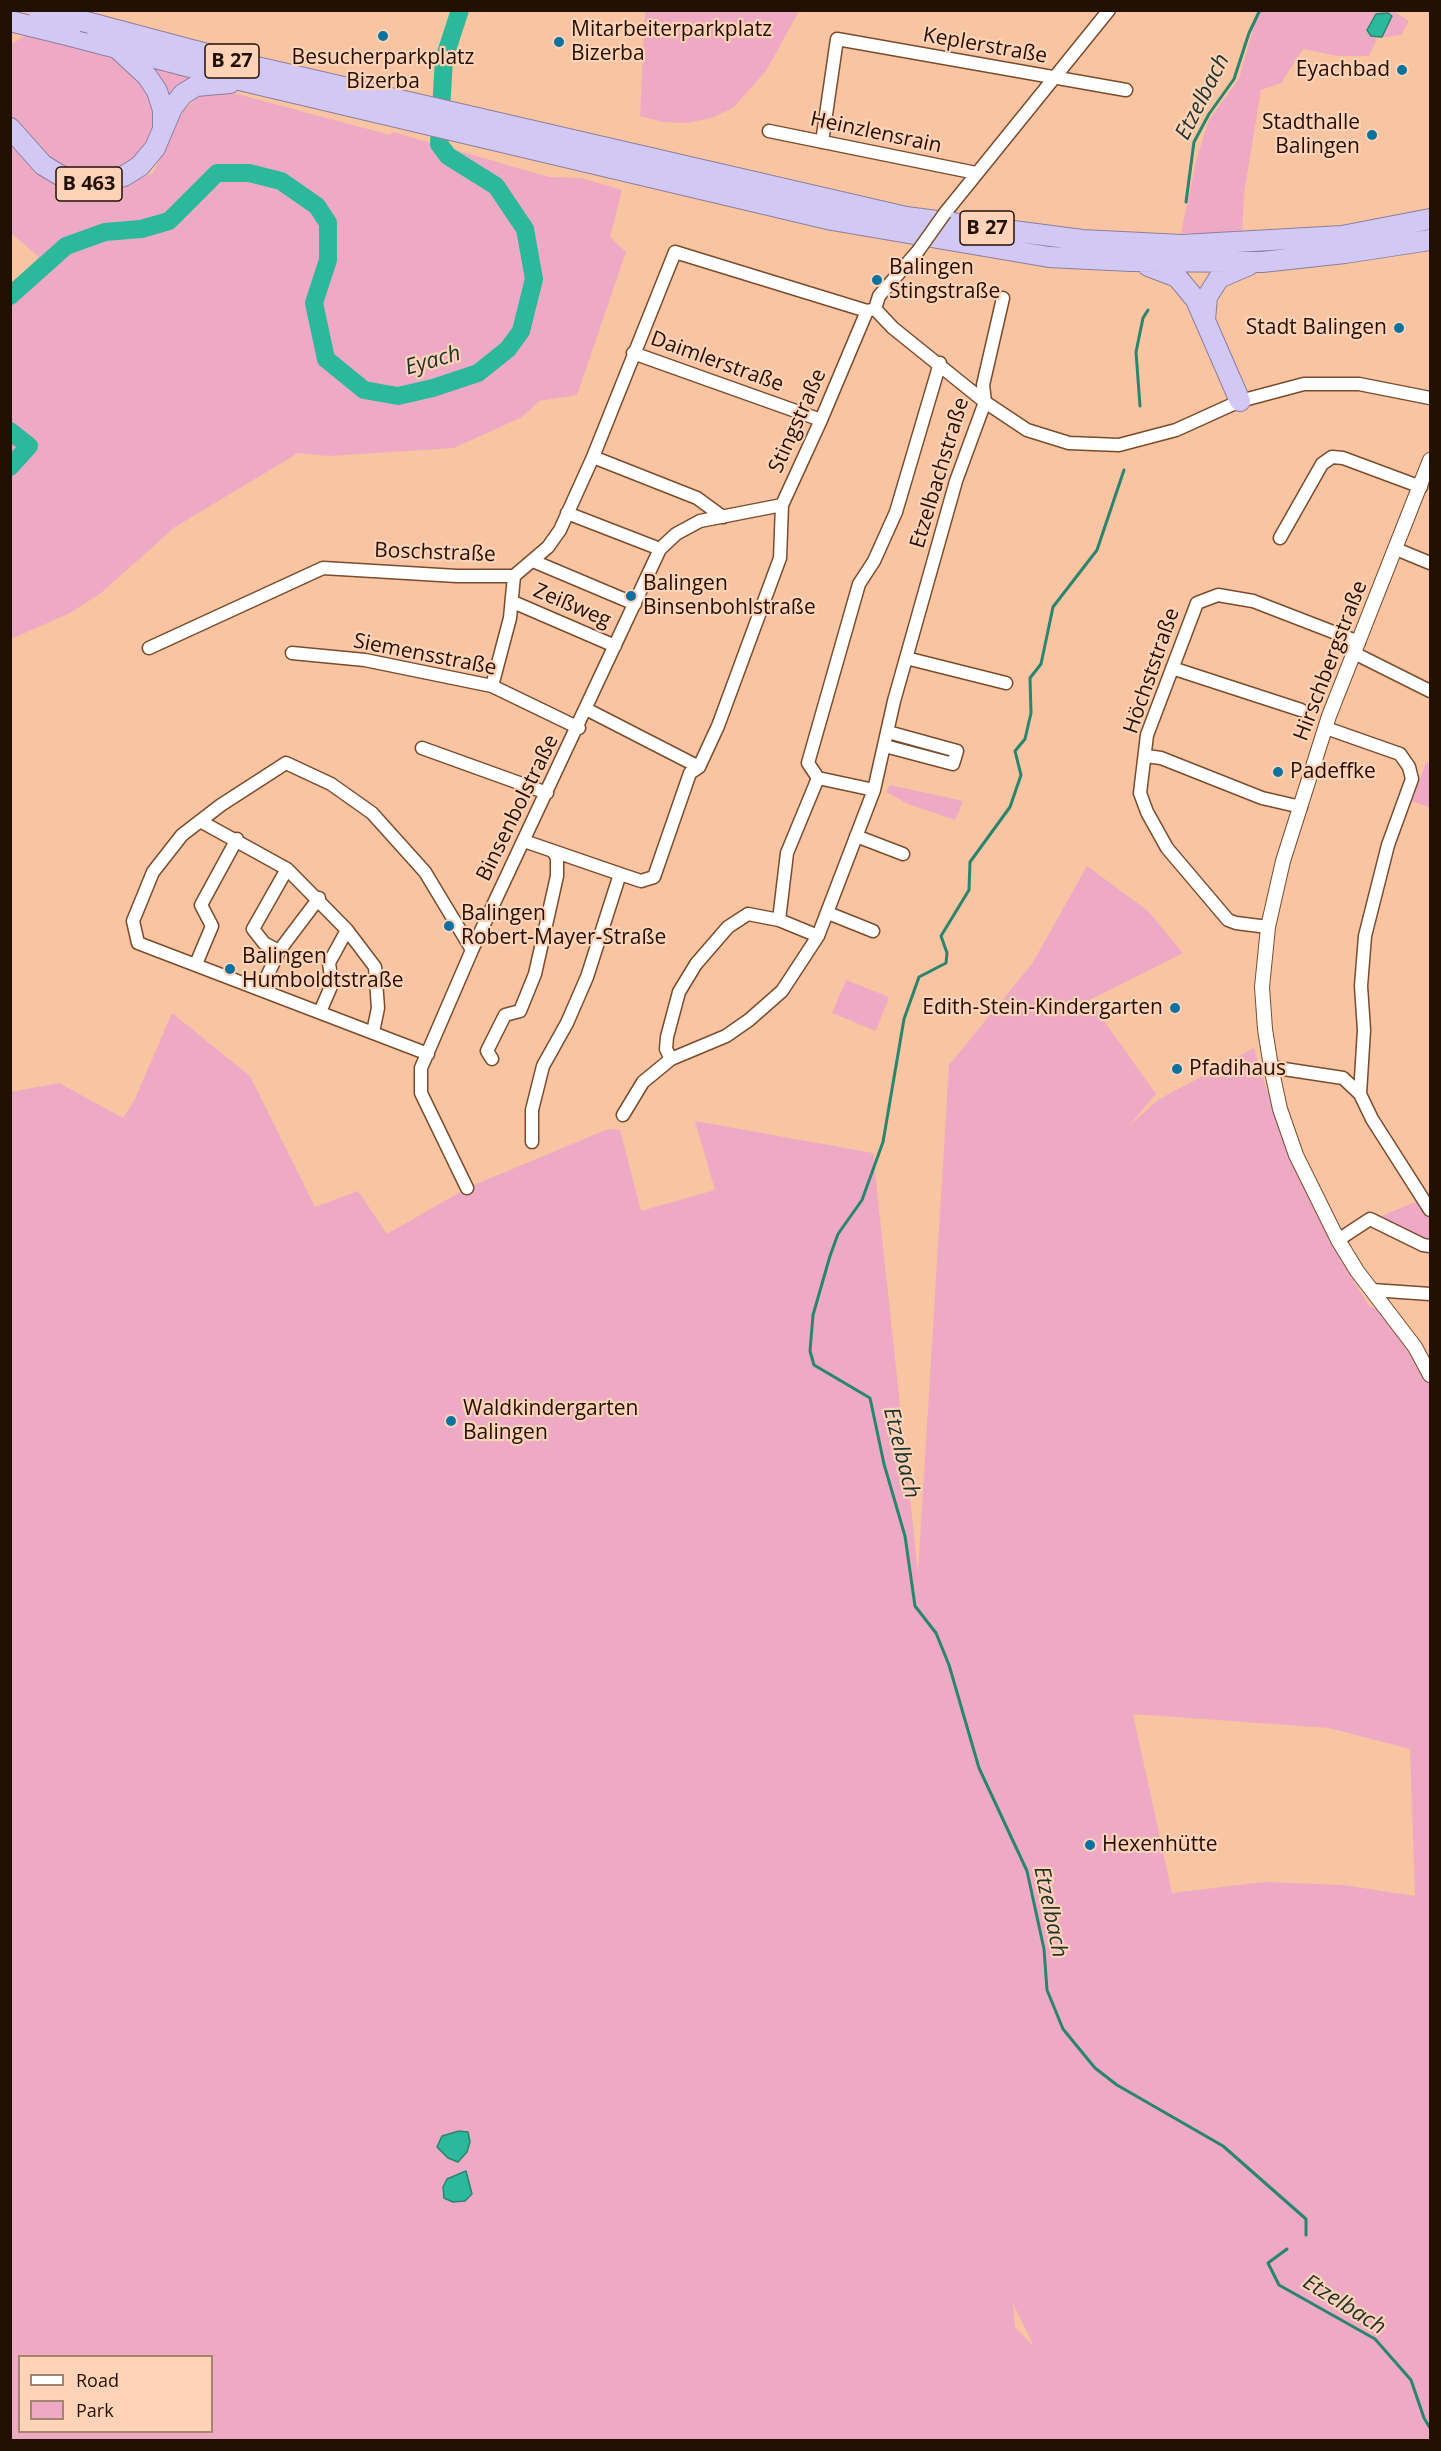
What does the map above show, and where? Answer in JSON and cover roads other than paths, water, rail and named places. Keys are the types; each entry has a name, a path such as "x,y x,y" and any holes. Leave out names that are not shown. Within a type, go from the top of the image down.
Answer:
{"highway":[{"name":"B 27","path":"38,10 248,65 375,104"},
{"name":"B 27","path":"10,21 248,82 375,104 548,145 873,229 1049,257 1130,261 1262,262 1346,253 1431,240"},
{"path":"117,48 147,76 157,91 163,110 163,130"},
{"name":"B 463","path":"10,128 44,165 71,181 94,185 124,176 140,166 155,148 172,108 183,94 196,86 248,82"},
{"name":"B 27","path":"548,145 906,217 1082,240 1182,245 1342,236 1431,219"},
{"path":"1130,261 1177,277 1196,300 1239,401"},
{"path":"1205,320 1207,297 1219,278 1231,271 1262,262"}],"street":[{"name":"Stingstraße","path":"524,841 641,881 654,877 690,773 699,767 718,726 780,558 782,505 871,310 879,296 918,251 976,173 1108,10"},
{"name":"Keplerstraße","path":"822,141 837,39 1126,90"},
{"name":"Heinzlensrain","path":"769,131 976,173"},
{"name":"Boschstraße","path":"149,648 323,568 457,576 514,576 533,561 554,539 567,513 675,252 871,310"},
{"name":"Etzelbachstraße","path":"623,1115 643,1083 671,1059 726,1036 750,1020 782,991 818,936 874,790 906,658 956,481 985,402 983,385 1003,298"},
{"path":"871,310 985,402 1027,430 1069,443 1119,445 1176,430 1239,401 1304,384 1359,384 1431,398"},
{"name":"Daimlerstraße","path":"633,353 821,420"},
{"path":"874,790 818,778 808,763 859,584 874,561 896,512 939,363"},
{"path":"592,457 697,498 723,517"},
{"path":"1280,538 1322,464 1332,457 1343,458 1421,487"},
{"name":"Hirschbergstraße","path":"1431,460 1326,728 1283,861 1268,927 1262,987 1271,1067 1280,1109 1296,1155 1338,1240 1414,1347 1431,1375"},
{"name":"Binsenbolstraße","path":"467,1188 421,1093 421,1068 472,950 579,728 660,549 676,534 700,521 782,505"},
{"path":"567,513 660,549"},
{"path":"1396,549 1431,563"},
{"path":"533,561 635,604"},
{"name":"Zeißweg","path":"492,686 513,602 514,576"},
{"name":"Höchststraße","path":"1268,927 1228,920 1167,848 1140,794 1146,756 1146,735 1197,603 1218,595 1253,601 1356,648"},
{"name":"Zeißweg","path":"513,602 615,646"},
{"path":"1356,648 1431,691"},
{"name":"Siemensstraße","path":"292,653 365,660 492,686 579,728"},
{"path":"906,658 1006,683"},
{"path":"1172,668 1301,710"},
{"path":"586,709 699,767"},
{"path":"1326,728 1400,754 1409,767 1412,778 1388,844 1365,936 1361,986 1364,1030 1360,1094"},
{"path":"885,746 953,764 957,751 888,732"},
{"path":"422,748 547,794"},
{"path":"1146,756 1161,758 1262,798 1301,807"},
{"path":"428,1054 196,964 138,944 134,921 153,872 182,836 200,821 286,763 308,772 363,805 400,841 425,872 472,950"},
{"path":"779,920 787,853 818,778"},
{"path":"200,821 237,839 287,869 319,898 347,930 375,967 378,1008 374,1032"},
{"path":"856,836 903,854"},
{"path":"196,964 212,926 201,904 237,839"},
{"path":"492,1059 487,1051 505,1015 520,1011 535,974 557,876 557,858 553,851"},
{"path":"279,951 264,943 254,929 287,869"},
{"path":"532,1142 532,1110 543,1066 567,1023 587,977 620,874"},
{"path":"261,989 279,951 319,898"},
{"path":"828,913 873,931"},
{"path":"671,1059 666,1049 667,1037 679,992 696,964 728,927 748,914 779,920 818,936"},
{"path":"320,1012 332,984 329,963 347,930"},
{"path":"1271,1067 1343,1078 1360,1094 1372,1119 1431,1210"},
{"path":"1338,1240 1370,1219 1423,1245 1431,1246"},
{"path":"1372,1290 1431,1294"}],"water":[{"path":"1388,13 1392,16 1382,37 1371,36 1367,30 1376,14"},
{"path":"459,2131 468,2132 470,2142 467,2152 458,2162 448,2158 437,2147 442,2136"},
{"path":"466,2171 472,2194 465,2201 453,2202 444,2198 443,2187 447,2179"}],"waterway":[{"name":"Eyach","path":"10,296 66,246 105,232 141,229 169,221 217,173 249,173 281,181 317,206 328,223 328,260 314,303 326,359 364,390 398,396 433,388 478,373 508,349 521,331 534,279 525,229 496,186 448,156 439,144 444,59 460,10"},
{"name":"Etzelbach","path":"1186,202 1194,142 1209,114 1234,79 1249,33 1260,10"},
{"name":"Etzelbach","path":"1140,406 1136,352 1143,318 1148,310"},
{"name":"Eyach","path":"10,431 29,446 10,467"},
{"name":"Etzelbach","path":"1124,470 1097,550 1053,607 1041,664 1030,678 1031,713 1025,739 1015,751 1021,775 1010,807 970,862 969,890 941,936 947,953 946,963 919,977 904,1019 883,1142 862,1200 838,1234 830,1256 813,1315 810,1351 814,1365 870,1398 884,1464 905,1536 915,1606 936,1633 949,1665 979,1768 1027,1871 1044,1949 1047,1990 1063,2029 1095,2068 1117,2085 1223,2146 1306,2219 1306,2235"},
{"name":"Etzelbach","path":"1287,2249 1268,2263 1279,2285 1375,2339 1411,2380 1424,2418 1430,2428"}],"place":[{"name":"Besucherparkplatz Bizerba","path":"383,36"},
{"name":"Mitarbeiterparkplatz Bizerba","path":"559,42"},
{"name":"Eyachbad","path":"1402,70"},
{"name":"Stadthalle Balingen","path":"1372,135"},
{"name":"Balingen Stingstraße","path":"877,280"},
{"name":"Stadt Balingen","path":"1399,328"},
{"name":"Balingen Binsenbohlstraße","path":"631,596"},
{"name":"Padeffke","path":"1278,772"},
{"name":"Balingen Robert-Mayer-Straße","path":"449,926"},
{"name":"Balingen Humboldtstraße","path":"230,969"},
{"name":"Edith-Stein-Kindergarten","path":"1175,1008"},
{"name":"Pfadihaus","path":"1177,1069"},
{"name":"Waldkindergarten Balingen","path":"451,1421"},
{"name":"Hexenhütte","path":"1090,1845"}]}
